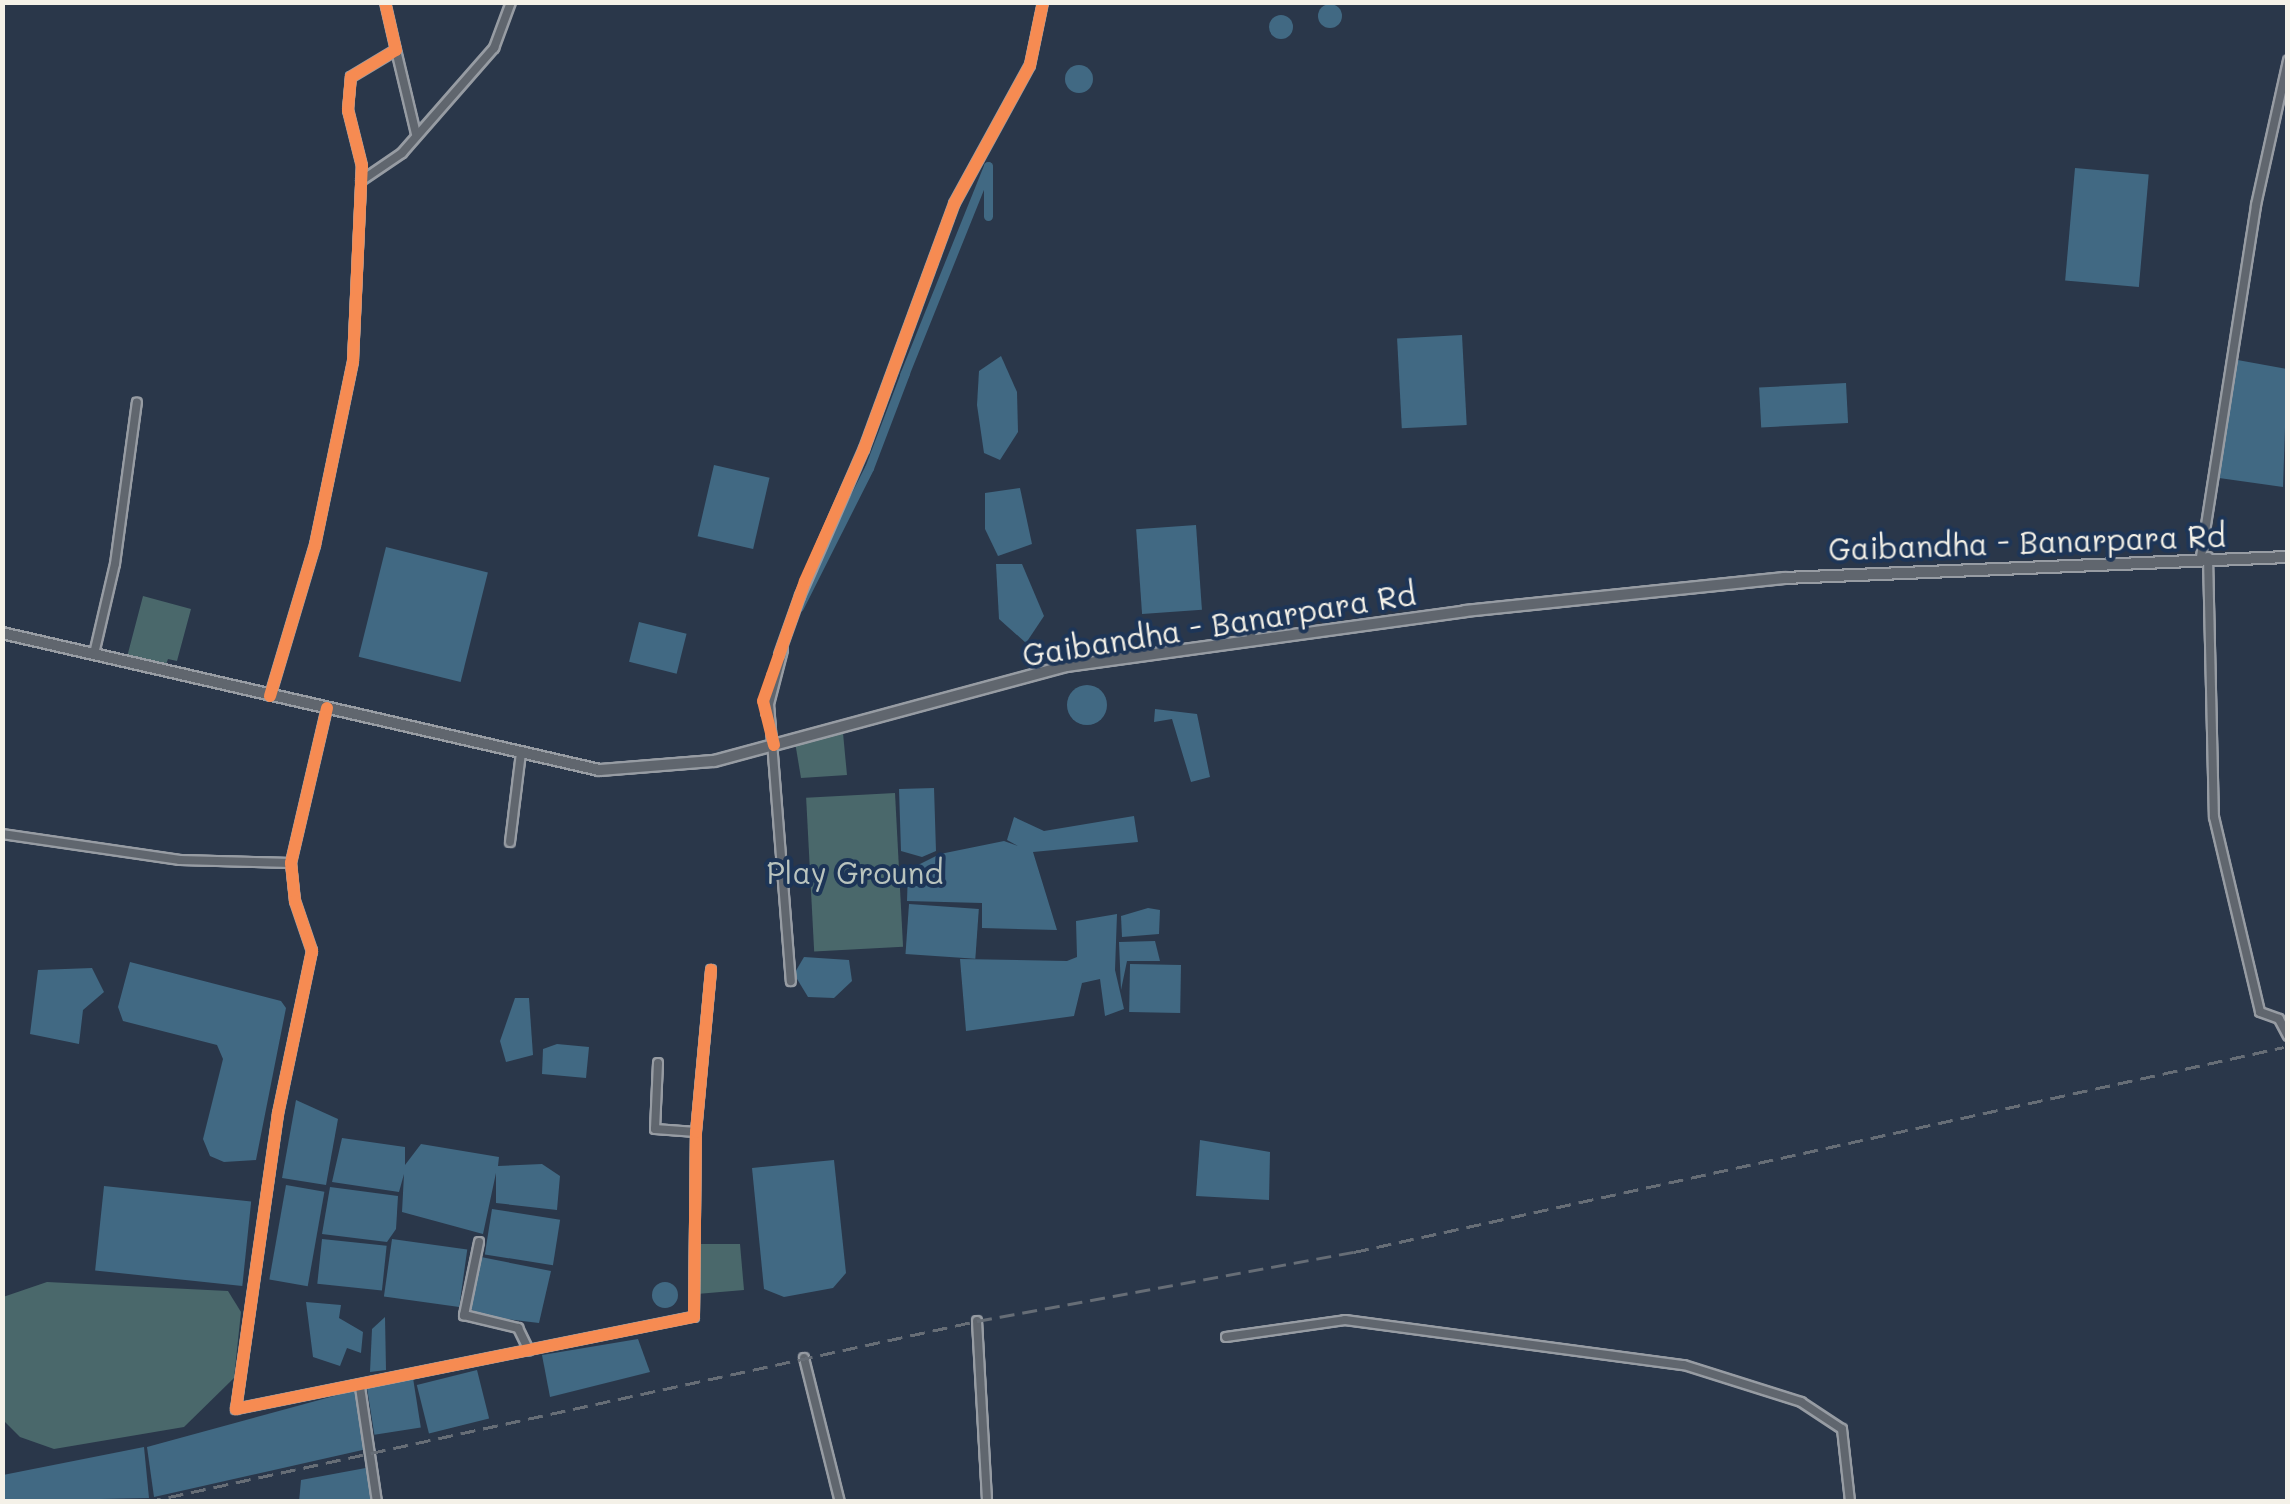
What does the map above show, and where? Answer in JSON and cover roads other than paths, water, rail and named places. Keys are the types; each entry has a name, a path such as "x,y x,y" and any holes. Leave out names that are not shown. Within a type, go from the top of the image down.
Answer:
{"main road":[{"name":"Gaibandha - Banarpara Rd","path":"2,633 599,770 714,762 1066,666 1251,639 1784,578 2204,557 2288,557"}],"street":[{"path":"385,2 416,134"},
{"path":"362,181 402,154 494,48 511,2"},
{"path":"774,745 764,701 800,596 864,449 954,204 1030,65 1043,2"},
{"path":"270,696 339,441 359,288 362,181 348,110 351,77 396,50"},
{"path":"2288,61 2256,206 2204,557 2214,817 2260,1012 2279,1019 2288,1036"},
{"path":"94,654 116,564 137,402"},
{"path":"1537,590 1537,604"},
{"path":"1251,639 1252,622"},
{"path":"789,626 769,704 792,980"},
{"path":"328,708 290,863 294,901 312,951 278,1114 236,1409 694,1317 696,1132 711,970"},
{"path":"510,842 521,752"},
{"path":"2,834 180,860 290,863"},
{"path":"658,1063 655,1130 696,1132"},
{"path":"479,1242 464,1315 518,1328 530,1351"},
{"path":"1226,1337 1332,1319 1684,1365 1801,1402 1842,1429 1850,1502"},
{"path":"977,1321 987,1502"},
{"path":"804,1358 840,1502"},
{"path":"360,1387 377,1502"}],"water":[{"path":"1330,4 1342,16 1330,28 1318,16"},
{"path":"1281,15 1293,27 1281,39 1269,27"},
{"path":"1079,65 1089,69 1093,79 1089,89 1079,93 1069,89 1065,79 1069,69"},
{"path":"2075,168 2149,174 2139,287 2065,281"},
{"path":"1462,335 1467,425 1402,428 1397,338"},
{"path":"1001,356 1017,392 1018,432 1000,460 984,453 977,405 979,371"},
{"path":"2232,359 2287,369 2283,487 2212,477"},
{"path":"1846,383 1848,423 1761,427 1759,388"},
{"path":"714,465 770,478 753,549 698,536"},
{"path":"1020,488 1032,544 998,556 985,529 985,493"},
{"path":"1196,525 1202,610 1142,614 1136,529"},
{"path":"386,547 488,572 461,682 359,657"},
{"path":"996,564 1022,564 1044,616 1026,643 999,619"},
{"path":"639,622 687,634 677,674 629,662"},
{"path":"1087,685 1101,691 1107,705 1101,719 1087,725 1073,719 1067,705 1073,691"},
{"path":"1155,709 1197,714 1210,777 1191,782 1172,719 1154,722"},
{"path":"934,788 936,851 922,857 901,851 899,789"},
{"path":"1134,816 1138,842 1033,852 1057,930 982,928 982,903 907,901 908,870 940,854 1004,841 1018,846 1007,840 1014,817 1044,831"},
{"path":"909,904 979,909 975,959 906,954"},
{"path":"1148,908 1160,910 1159,934 1122,937 1121,916"},
{"path":"1117,914 1115,970 1124,1009 1105,1016 1100,979 1082,983 1074,1016 966,1031 960,959 1067,961 1077,957 1076,921"},
{"path":"1155,941 1160,961 1127,961 1121,990 1119,942"},
{"path":"804,957 849,960 852,981 834,998 808,997 794,974"},
{"path":"130,962 281,1001 286,1008 256,1160 224,1162 210,1156 203,1139 223,1059 217,1045 123,1021 118,1007"},
{"path":"1130,964 1181,965 1180,1013 1129,1012"},
{"path":"92,968 104,992 83,1010 79,1044 30,1034 38,970"},
{"path":"515,998 529,998 533,1055 506,1062 500,1041"},
{"path":"557,1044 589,1047 586,1078 542,1074 543,1049"},
{"path":"296,1100 338,1119 326,1185 282,1178"},
{"path":"342,1138 405,1147 405,1165 421,1144 499,1157 498,1166 542,1164 560,1176 557,1210 496,1203 496,1173 483,1234 402,1212 404,1174 399,1192 332,1182"},
{"path":"1200,1140 1270,1152 1269,1200 1196,1196"},
{"path":"834,1160 846,1273 833,1288 784,1297 764,1289 752,1168"},
{"path":"286,1185 324,1192 308,1286 269,1280"},
{"path":"104,1186 251,1201 242,1286 95,1271"},
{"path":"330,1187 398,1196 396,1229 387,1242 322,1234"},
{"path":"492,1209 560,1220 553,1265 485,1254"},
{"path":"322,1239 387,1246 382,1291 317,1284"},
{"path":"392,1239 467,1250 459,1307 384,1296"},
{"path":"481,1257 551,1271 539,1323 480,1316 470,1308"},
{"path":"665,1282 674,1286 678,1295 674,1304 665,1308 656,1304 652,1295 656,1286"},
{"path":"306,1302 341,1305 339,1318 363,1332 361,1353 347,1348 340,1366 313,1357"},
{"path":"385,1317 386,1370 370,1372 372,1329"},
{"path":"638,1339 650,1372 550,1397 542,1355"},
{"path":"477,1370 489,1419 429,1434 417,1385"},
{"path":"413,1378 421,1427 374,1435 367,1385"},
{"path":"356,1390 367,1449 154,1497 147,1447"},
{"path":"144,1447 149,1498 3,1501 3,1475"},
{"path":"371,1467 372,1501 299,1502 301,1480"}],"waterway":[{"path":"904,375 988,166 988,216"},
{"path":"799,607 869,468 905,373"}],"railway":[{"path":"146,1502 977,1321 1354,1252 2284,1047"}],"park label":[{"name":"Play Ground","path":"855,872"}]}
